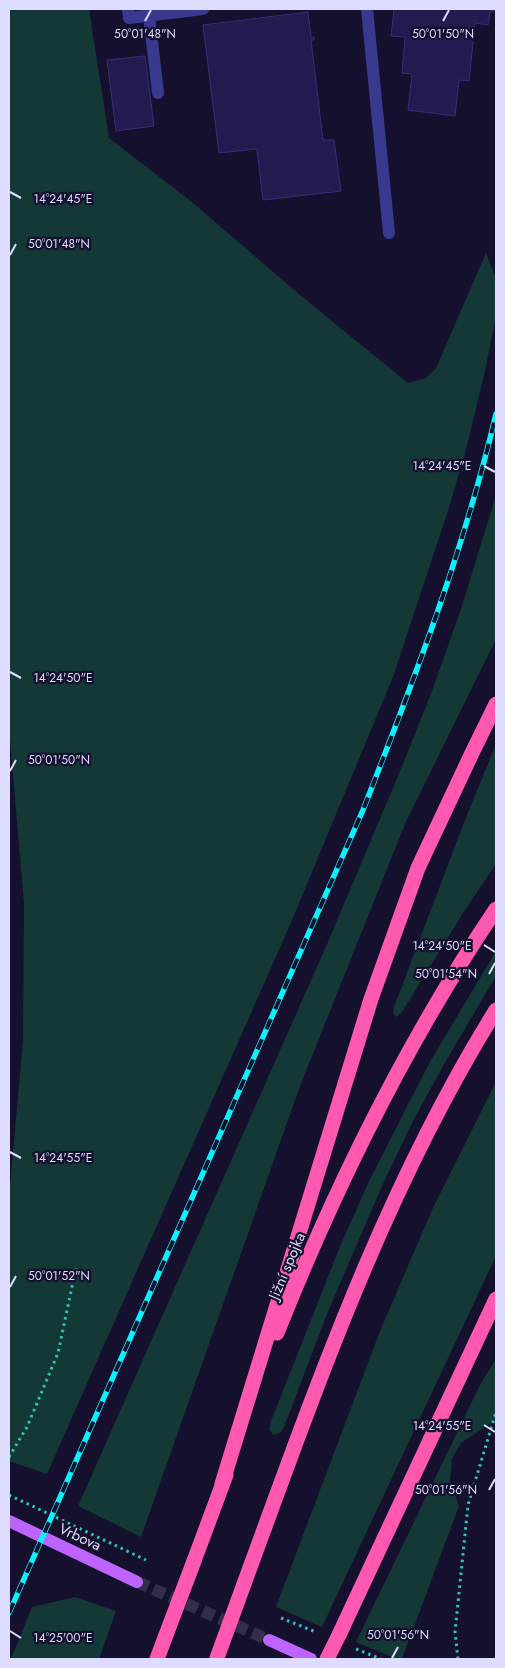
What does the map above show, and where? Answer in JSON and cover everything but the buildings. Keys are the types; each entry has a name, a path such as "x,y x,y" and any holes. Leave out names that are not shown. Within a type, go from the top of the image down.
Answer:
{"highway":[{"path":"222,1484 371,999 418,868 496,704"},
{"name":"Jižní spojka","path":"157,1659 278,1331 333,1202 392,1082 434,1007 496,909"},
{"path":"216,1659 328,1360 380,1234 445,1099 496,1010"},
{"path":"327,1659 496,1299"}],"main road":[{"name":"Vrbova","path":"9,1521 137,1582"},
{"path":"269,1640 311,1659"}],"lane":[{"path":"128,9 129,18 202,9"},
{"path":"367,9 389,233"},
{"path":"149,16 158,93"}],"path":[{"path":"9,1458 27,1427 58,1353 76,1268"},
{"path":"458,1659 455,1632 468,1505 496,1412"},
{"path":"9,1495 146,1560"}],"green space":[{"path":"9,9 89,9 109,138 192,202 300,295 408,383 426,378 436,368 486,253 496,279 496,316 466,450 447,514 393,677 290,925 47,1474 9,1461 9,1198 23,1040 24,904 9,726"},
{"path":"496,495 496,639 405,824 300,1086 141,1537 78,1506 328,942 403,764 432,691 461,609"},
{"path":"496,744 496,864 463,913 402,1012 396,1017 393,1013 394,1007"},
{"path":"496,951 496,976 413,1121 382,1186 329,1309 284,1427 281,1432 274,1435 269,1430 271,1421 341,1244 370,1179 431,1060"},
{"path":"496,1082 496,1256 322,1627 276,1607 380,1331 432,1210"},
{"path":"496,1359 496,1417 491,1423 461,1443 452,1459 450,1481 459,1506 402,1659 397,1659 356,1642 481,1383"},
{"path":"75,1597 116,1611 99,1659 11,1659 32,1607"}],"tunnel":[{"path":"137,1582 269,1640"}],"railway":[{"path":"9,1613 363,810 437,614 469,515 496,414"}]}
